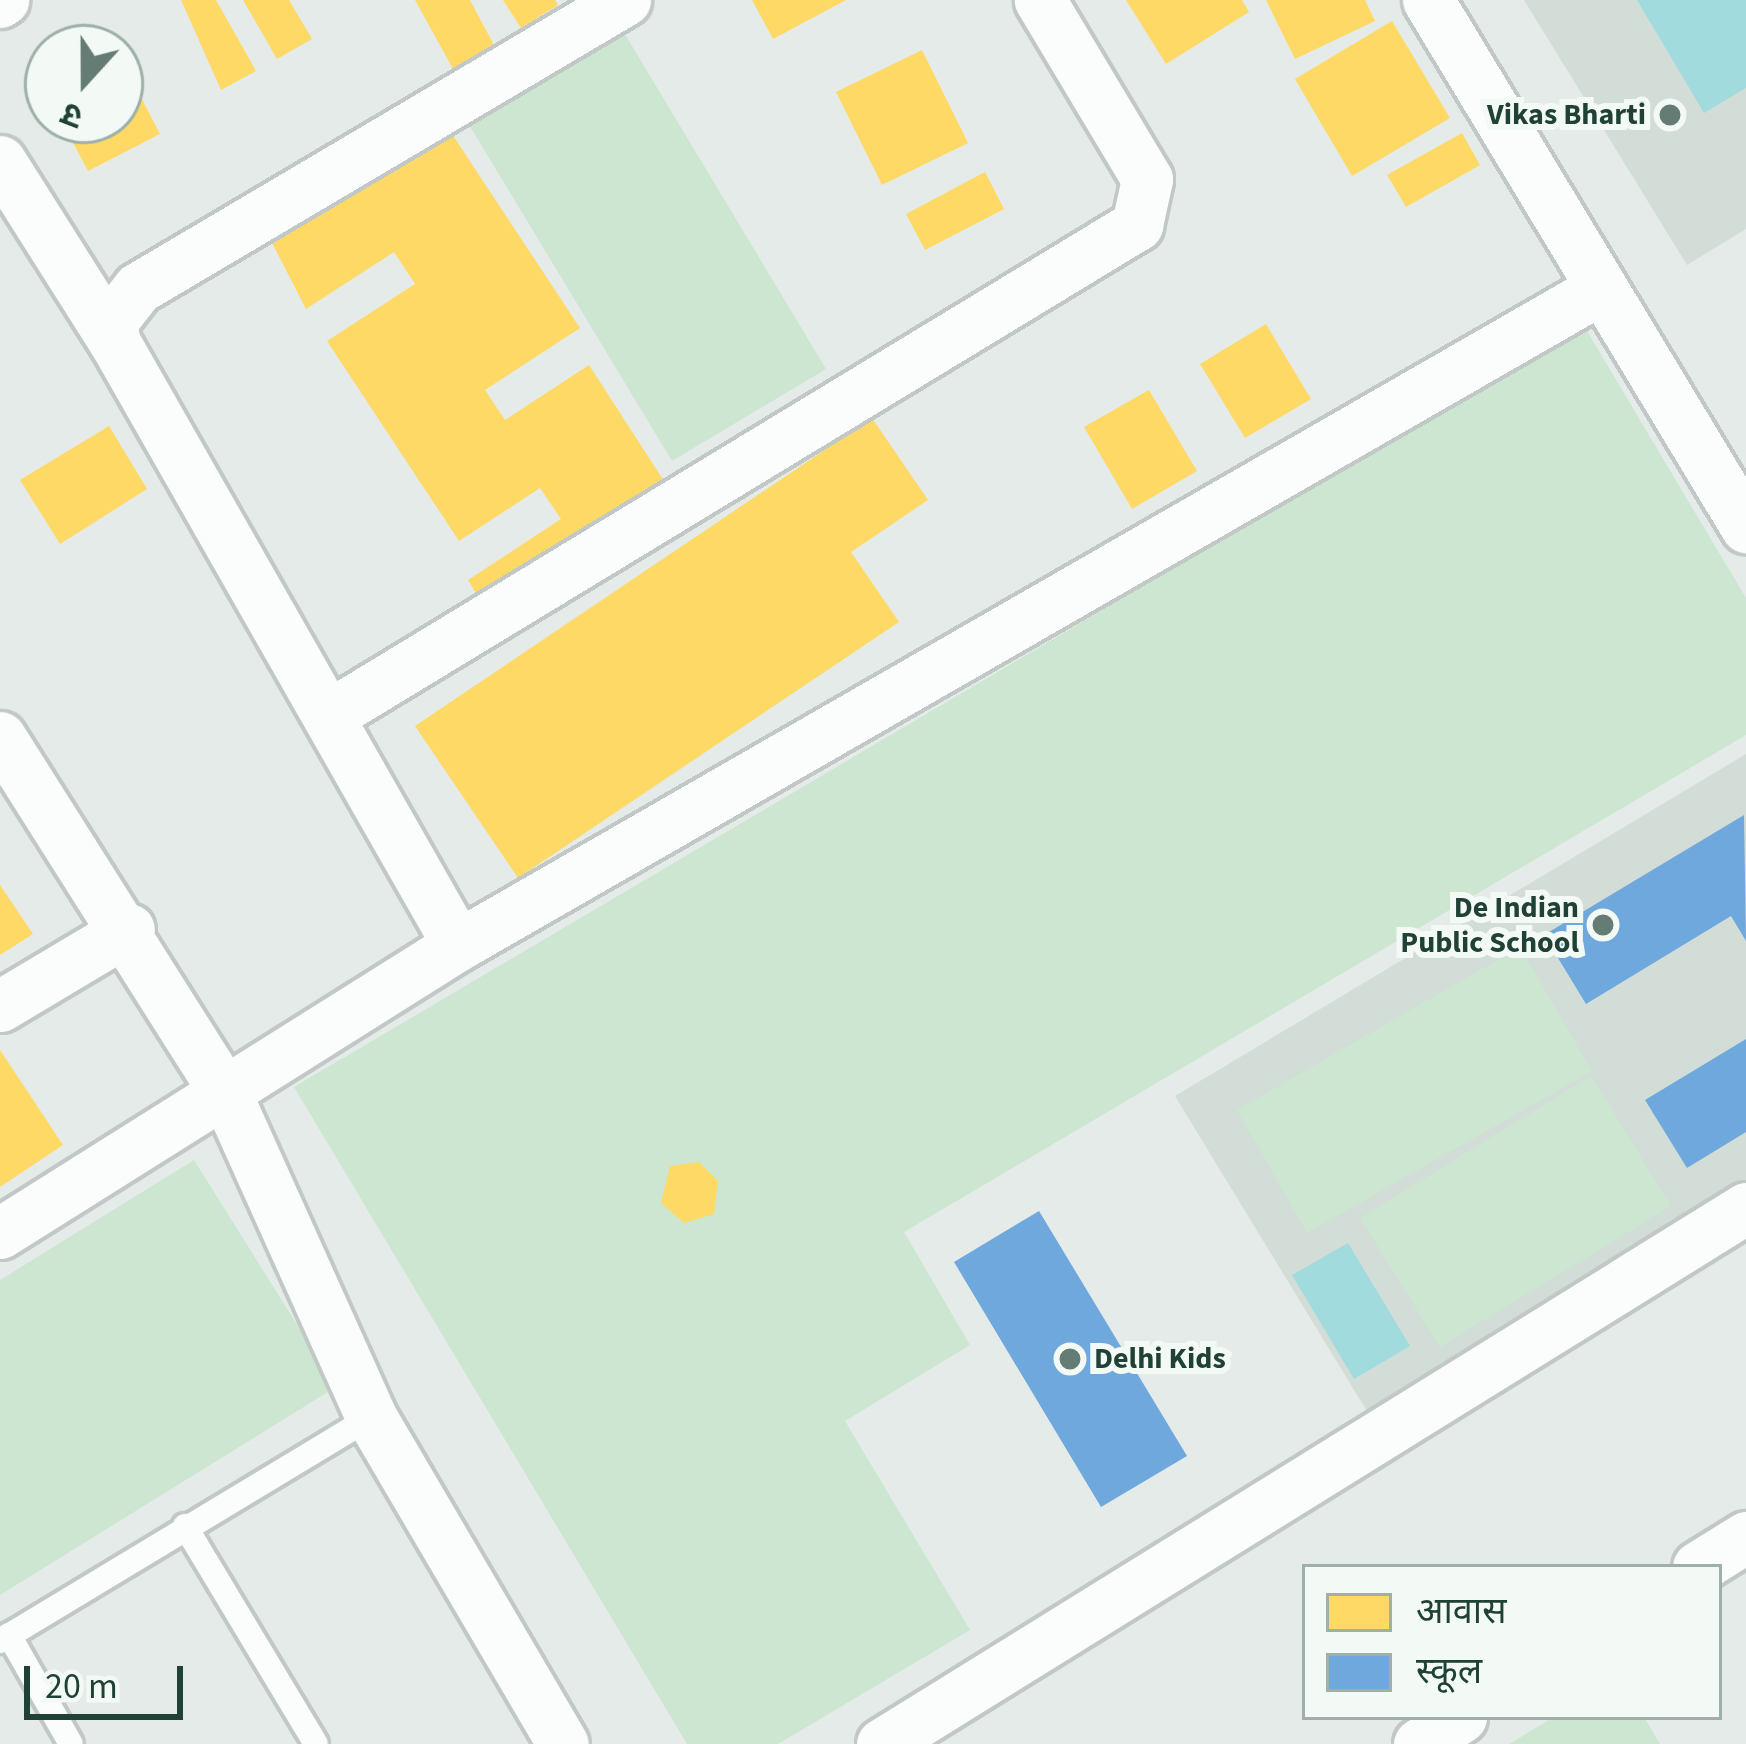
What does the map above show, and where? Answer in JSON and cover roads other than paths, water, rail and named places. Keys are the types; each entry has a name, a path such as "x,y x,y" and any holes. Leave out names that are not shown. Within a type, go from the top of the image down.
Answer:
{"street":[{"path":"114,341 112,321 138,288 625,0"},
{"path":"331,714 1137,225 1147,179 1040,0"},
{"path":"1428,0 1746,527"},
{"path":"0,161 114,341 331,714 458,945"},
{"path":"0,1233 458,945 1600,289"},
{"path":"0,738 129,929 226,1094 371,1417 563,1744"},
{"path":"0,1006 129,929"},
{"path":"907,1738 1746,1208"},
{"path":"1703,1564 1746,1537"},
{"path":"1419,1744 1456,1720"}],"lane":[{"path":"71,1744 4,1638 371,1417"},
{"path":"185,1526 316,1744"}],"water":[{"path":"1637,0 1746,0 1746,88 1704,113"},
{"path":"1348,1243 1410,1346 1354,1379 1292,1275"}],"place":[{"name":"Vikas Bharti","path":"1670,115"},
{"name":"De Indian Public School","path":"1603,925"},
{"name":"Delhi Kids","path":"1070,1359"}]}
